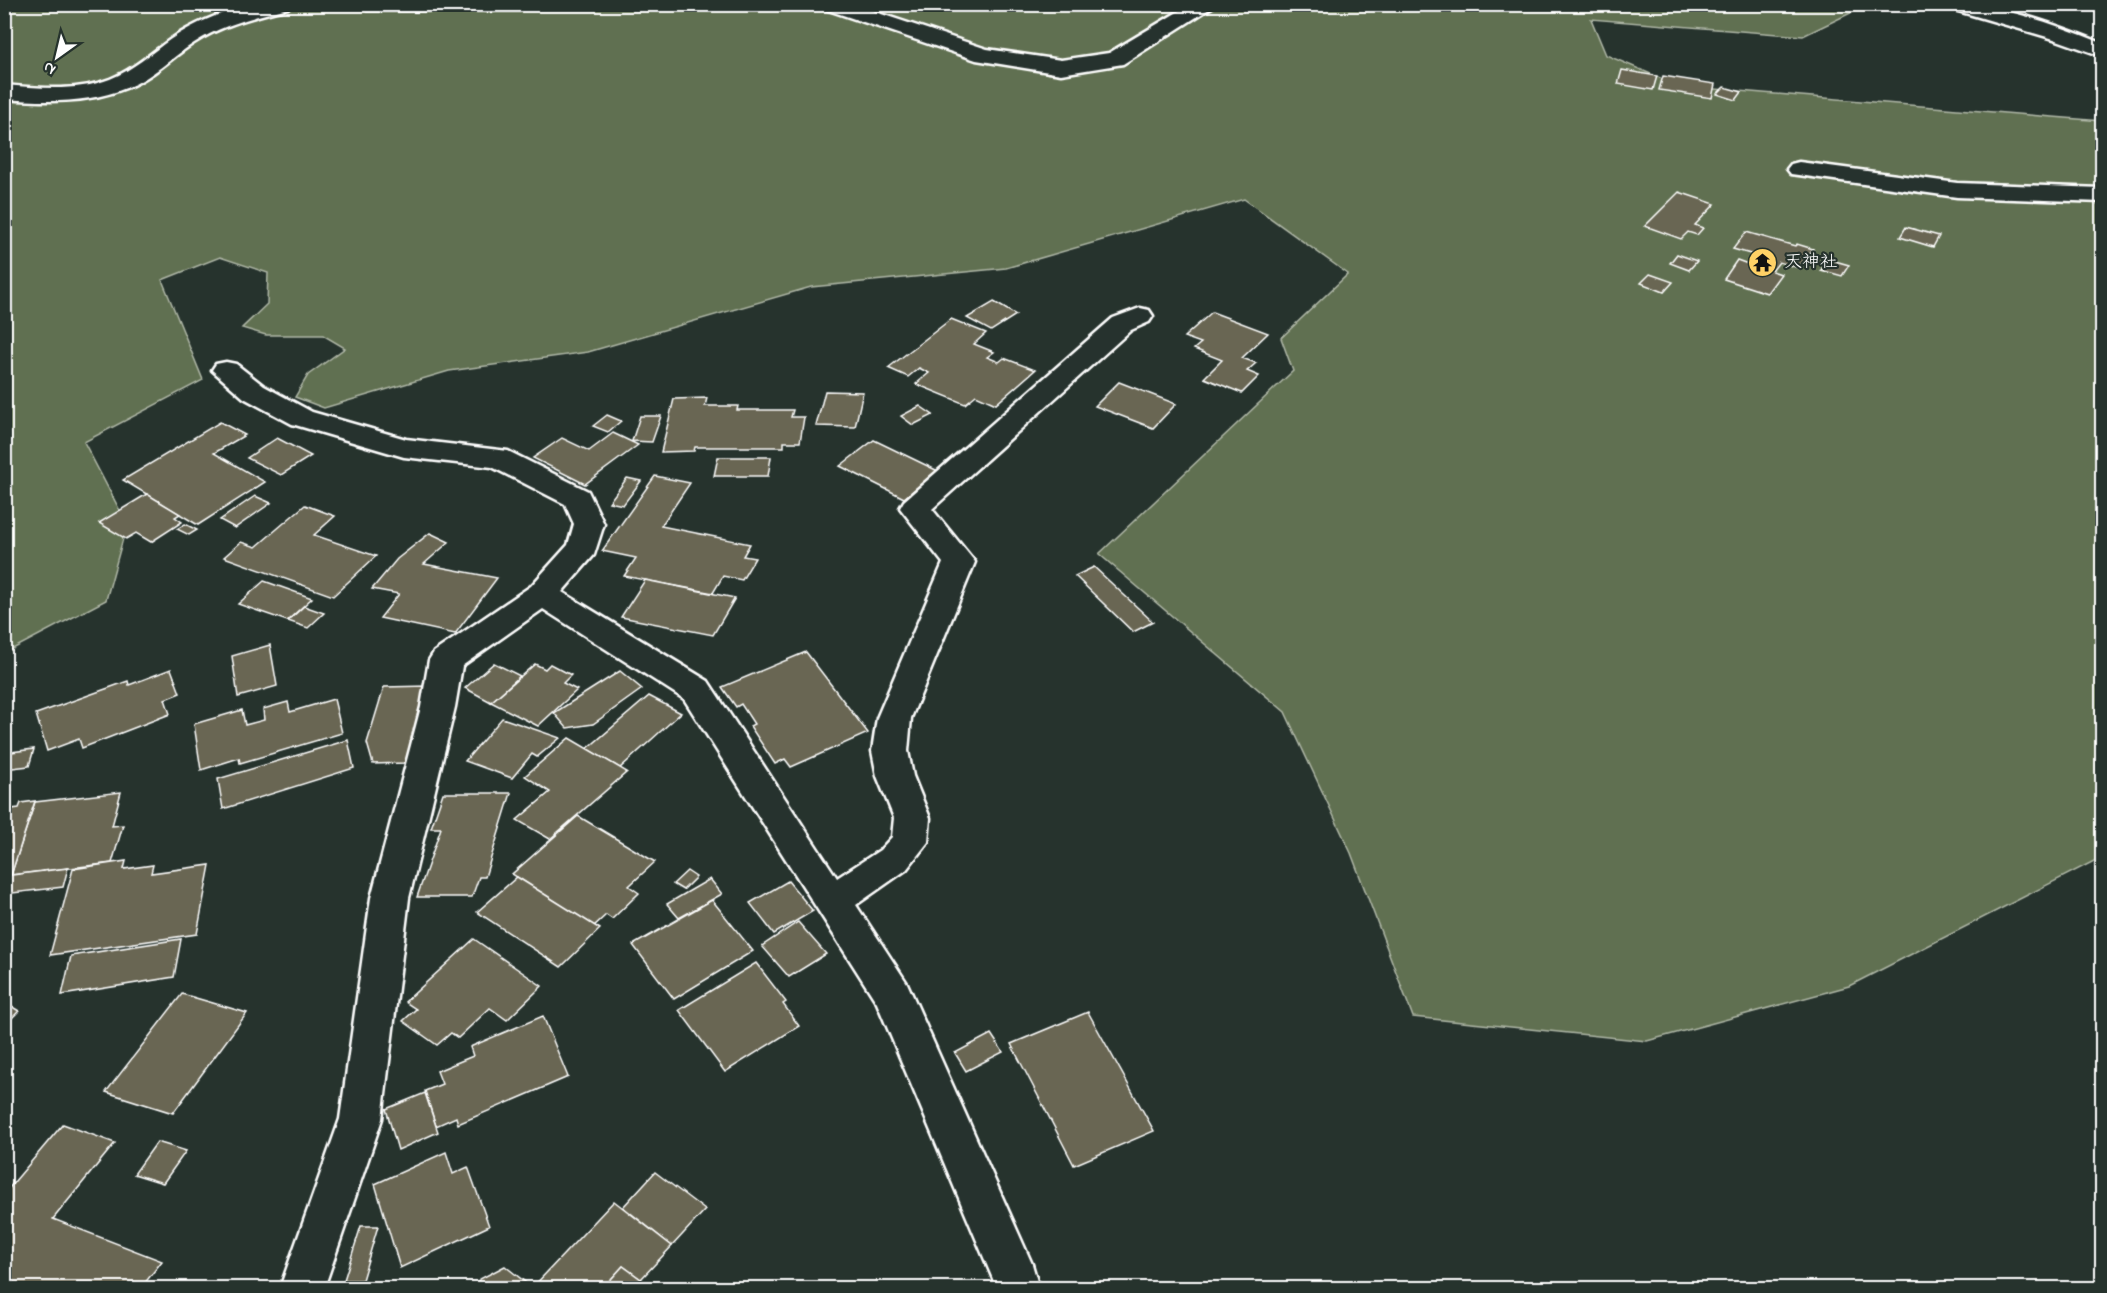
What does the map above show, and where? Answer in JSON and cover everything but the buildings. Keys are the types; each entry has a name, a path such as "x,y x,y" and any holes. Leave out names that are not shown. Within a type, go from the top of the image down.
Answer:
{"street":[{"path":"4,92 42,95 84,91 118,83 189,36 233,15 281,4"},
{"path":"366,4 519,4"},
{"path":"828,4 984,55 1061,68 1115,59 1208,4"},
{"path":"1955,4 2062,34 2103,50"},
{"path":"1799,169 1957,190 2103,195"},
{"path":"832,901 893,860 910,842 912,818 895,776 890,751 894,718 960,562 915,508 1122,324 1140,316"},
{"path":"226,370 254,392 302,418 404,448 498,458 577,498 589,524 583,548 542,594 446,660 438,707 390,898 361,1119 314,1283"},
{"path":"542,594 696,690 893,995 1016,1280 1017,1288"}],"green space":[{"path":"5,5 1867,5 1803,36 1591,19 1606,55 1679,86 2102,121 2102,857 1849,986 1647,1041 1413,1017 1351,853 1285,712 1099,554 1293,371 1281,338 1348,274 1244,199 1006,268 811,287 588,352 449,371 324,408 295,397 308,375 345,348 323,335 266,335 242,328 267,304 268,273 220,257 162,280 203,380 84,442 127,524 106,600 5,653"}],"place":[{"name":"天神社","path":"1763,263"}]}
